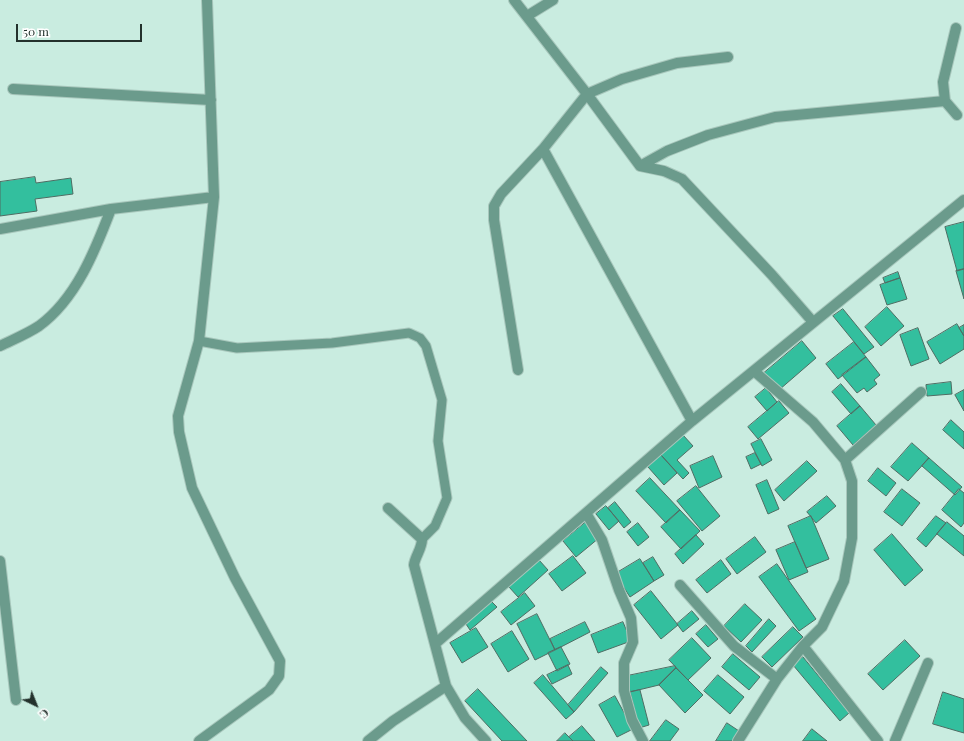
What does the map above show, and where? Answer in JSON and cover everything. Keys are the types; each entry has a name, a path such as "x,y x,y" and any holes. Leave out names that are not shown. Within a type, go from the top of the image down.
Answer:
{"street":[{"path":"199,741 269,690 279,676 280,661 235,578 192,488 178,432 178,416 199,341 214,198 207,0"},
{"path":"514,0 528,16 640,166 664,171 682,179 772,275 813,322"},
{"path":"528,16 553,0"},
{"path":"956,28 943,82 945,100 957,115"},
{"path":"518,370 494,220 494,206 501,194 543,150 587,94 622,79 678,63 728,57"},
{"path":"13,89 211,100"},
{"path":"640,166 667,151 708,135 775,117 945,100"},
{"path":"543,150 692,421"},
{"path":"0,229 111,209 214,198"},
{"path":"436,643 692,421 964,200"},
{"path":"0,346 39,326 65,300 92,257 111,209"},
{"path":"738,741 777,679 803,646 822,627 844,581 852,538 852,481 845,460 813,422 754,371"},
{"path":"845,460 921,392"},
{"path":"388,508 422,539 421,547 415,558 414,565 436,643 446,686 465,718 486,741"},
{"path":"586,513 602,540 619,590 631,618 634,642 624,663 624,692 632,720 643,741"},
{"path":"0,561 16,700"},
{"path":"680,585 734,646 777,679"},
{"path":"803,646 878,741"},
{"path":"895,741 928,663"},
{"path":"368,741 393,721 446,686"}],"lane":[{"path":"199,341 237,348 332,343 409,333 420,338 426,346 442,400 438,441 447,498 436,526 422,539"}],"building":[{"path":"35,177 36,183 71,178 73,194 35,199 37,211 0,216 0,182"},
{"path":"964,222 964,269 957,271 945,227"},
{"path":"964,269 964,299 956,271"},
{"path":"898,272 900,278 885,283 883,278"},
{"path":"900,278 907,299 887,305 880,285"},
{"path":"887,307 904,326 881,346 865,327"},
{"path":"843,309 874,347 864,354 833,316"},
{"path":"957,324 964,336 964,349 940,364 927,342"},
{"path":"964,325 964,336 959,328"},
{"path":"918,328 929,359 911,366 900,335"},
{"path":"802,341 816,358 779,390 764,373"},
{"path":"854,342 866,357 838,379 826,364"},
{"path":"866,357 880,375 874,380 877,384 867,392 864,388 857,393 842,375"},
{"path":"951,382 952,394 927,396 926,385"},
{"path":"841,384 860,406 851,414 832,392"},
{"path":"766,388 777,402 767,411 755,397"},
{"path":"964,390 964,411 955,395"},
{"path":"779,401 789,413 758,439 748,427"},
{"path":"860,406 876,425 853,445 837,426"},
{"path":"951,420 964,432 964,449 943,430"},
{"path":"683,435 693,446 677,460 689,473 683,479 661,455"},
{"path":"761,439 772,460 762,466 751,444"},
{"path":"912,443 929,458 908,481 891,467"},
{"path":"755,453 761,464 751,469 746,457"},
{"path":"661,455 677,473 664,485 648,467"},
{"path":"713,456 722,477 699,488 690,466"},
{"path":"929,458 962,487 955,495 922,466"},
{"path":"807,461 817,471 784,501 775,490"},
{"path":"878,468 896,483 886,496 868,481"},
{"path":"650,478 680,510 666,523 636,491"},
{"path":"767,480 779,509 768,514 756,485"},
{"path":"696,486 720,516 702,531 677,501"},
{"path":"902,489 920,503 902,526 884,512"},
{"path":"959,489 964,493 964,523 961,527 942,510"},
{"path":"827,496 836,506 816,523 807,512"},
{"path":"615,502 631,522 624,528 608,508"},
{"path":"606,506 619,521 609,530 596,514"},
{"path":"680,510 700,531 681,549 661,527"},
{"path":"811,516 829,559 806,568 788,526"},
{"path":"936,516 946,523 926,547 917,539"},
{"path":"586,522 599,538 576,557 563,541"},
{"path":"947,522 964,536 964,556 937,534"},
{"path":"638,523 649,537 638,546 627,532"},
{"path":"892,534 923,570 905,586 874,550"},
{"path":"696,535 704,544 683,564 675,554"},
{"path":"755,537 766,552 737,574 726,559"},
{"path":"795,542 808,572 789,580 776,550"},
{"path":"573,556 586,573 562,591 549,574"},
{"path":"653,557 664,575 654,581 643,563"},
{"path":"640,559 654,581 630,597 615,574"},
{"path":"539,560 548,570 518,597 509,587"},
{"path":"721,560 731,574 707,593 696,580"},
{"path":"777,564 816,619 799,631 759,577"},
{"path":"651,591 678,625 661,639 634,605"},
{"path":"525,593 535,606 511,625 501,612"},
{"path":"492,602 497,607 470,630 466,624"},
{"path":"745,604 762,620 741,642 724,626"},
{"path":"692,611 699,619 683,632 677,624"},
{"path":"537,614 555,650 535,660 517,624"},
{"path":"769,619 776,626 752,652 746,646"},
{"path":"585,622 590,632 555,650 550,639"},
{"path":"623,622 631,641 598,653 591,635"},
{"path":"706,625 718,639 708,647 696,634"},
{"path":"793,627 803,637 772,667 762,657"},
{"path":"476,628 488,647 462,663 450,643"},
{"path":"512,631 529,659 508,672 491,644"},
{"path":"692,638 711,658 688,680 669,660"},
{"path":"905,640 920,656 883,690 868,674"},
{"path":"561,647 570,664 557,671 548,653"},
{"path":"733,654 760,677 749,690 722,667"},
{"path":"803,657 849,713 840,721 793,665"},
{"path":"568,665 572,674 552,684 547,675"},
{"path":"675,666 676,668 659,685 630,692 627,676"},
{"path":"601,667 608,673 574,712 568,705"},
{"path":"676,668 703,695 685,713 659,685"},
{"path":"543,675 574,712 566,719 534,683"},
{"path":"718,675 744,697 730,714 704,691"},
{"path":"478,689 527,741 502,741 465,701"},
{"path":"640,690 649,725 639,728 630,692"},
{"path":"943,692 964,699 964,733 933,724"},
{"path":"615,696 633,729 617,737 599,705"},
{"path":"666,720 679,729 670,741 650,741"},
{"path":"727,723 739,731 733,741 716,741"},
{"path":"582,726 595,741 573,741 569,737"},
{"path":"812,729 827,741 803,741"},
{"path":"565,733 573,741 557,741"}]}
